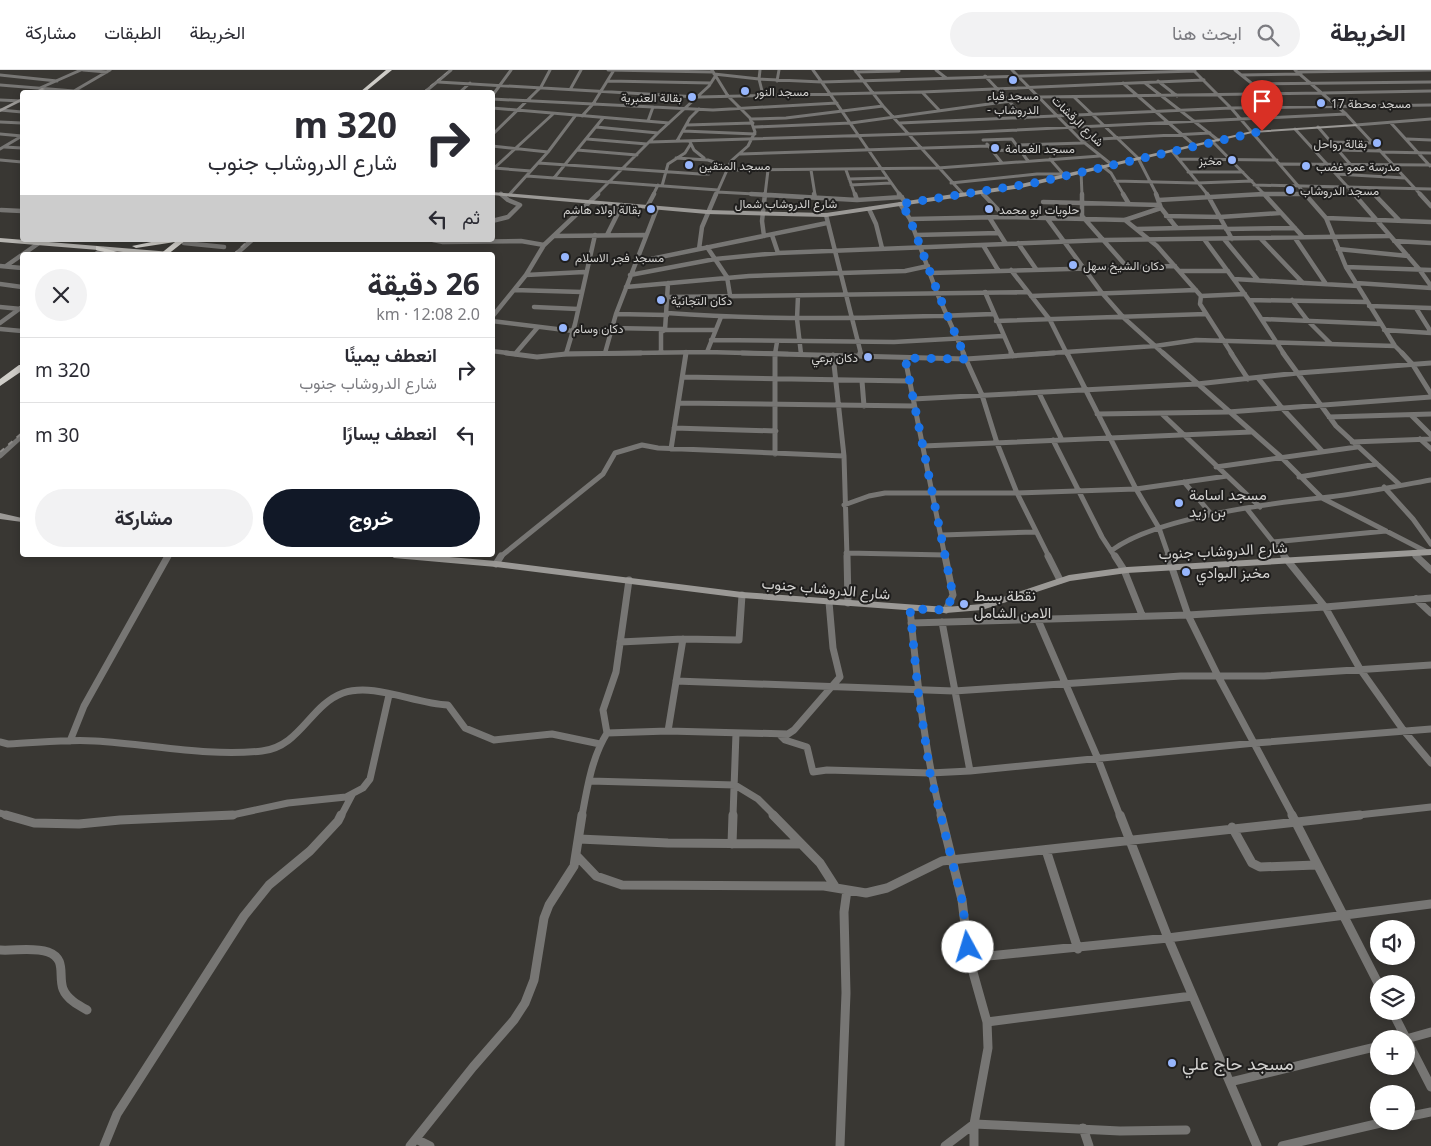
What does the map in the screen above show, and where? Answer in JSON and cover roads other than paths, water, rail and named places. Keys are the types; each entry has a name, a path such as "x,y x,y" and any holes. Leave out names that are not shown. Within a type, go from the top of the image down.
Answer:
{"highway":[{"path":"364,90 389,70"},
{"path":"369,90 394,70"},
{"path":"136,246 161,242"},
{"path":"170,252 184,242"},
{"path":"100,247 115,252"},
{"path":"0,378 20,363"},
{"path":"0,383 20,368"}],"main road":[{"path":"0,238 20,238"},
{"path":"0,238 20,241"},
{"path":"30,242 158,252"},
{"path":"67,242 100,247 136,246 164,252"}],"street":[{"path":"0,73 6,70"},
{"path":"0,86 39,90 82,70 109,71"},
{"path":"428,90 451,70"},
{"path":"495,93 511,70"},
{"path":"495,132 528,101 540,87 550,70"},
{"path":"571,88 580,70"},
{"path":"608,70 714,73 759,79 822,82 1194,71 1241,119 1326,218 1346,267 1384,330 1395,346 1413,365 1431,395 1228,412 1097,414"},
{"path":"582,116 593,104 614,70"},
{"path":"743,70 743,77"},
{"path":"760,70 759,79 764,95"},
{"path":"777,80 779,70"},
{"path":"814,70 851,123 866,149 902,197 938,293 982,395 997,443 1017,493 1060,580"},
{"path":"936,70 946,78"},
{"name":"شارع الرقشات","path":"1012,70 1082,141 1111,164"},
{"path":"1116,70 1131,83"},
{"path":"1235,70 1265,94"},
{"path":"1268,70 1277,75"},
{"path":"1241,75 1364,70 1431,70"},
{"path":"76,90 109,71"},
{"path":"856,71 898,71 904,80"},
{"path":"856,71 883,106 963,194"},
{"path":"1331,71 1348,83"},
{"path":"1298,72 1313,83 1346,114 1431,206"},
{"path":"0,73 57,81"},
{"path":"495,313 526,274 544,245 712,83 714,73"},
{"path":"699,249 701,230 707,212 729,169 731,161 740,154 755,134 753,123 743,109 728,96 714,73"},
{"path":"1148,73 1177,96"},
{"path":"985,76 1025,118"},
{"path":"926,79 938,92"},
{"path":"438,82 728,96 938,92 1204,80"},
{"path":"608,81 712,83"},
{"path":"1145,82 1218,140"},
{"path":"1252,84 1431,82"},
{"path":"462,90 470,84"},
{"path":"1123,84 1153,112 1194,145"},
{"path":"687,125 851,123 1039,97 1431,91"},
{"path":"922,92 939,110"},
{"path":"495,97 528,101 685,109 743,109 836,103"},
{"path":"1074,97 1138,158 1159,200 1160,207 1176,227"},
{"path":"0,100 20,100"},
{"path":"1,110 20,101"},
{"path":"900,123 1231,108 1431,104"},
{"path":"618,119 627,105"},
{"path":"753,123 883,106"},
{"path":"648,121 653,107"},
{"path":"1277,107 1288,117"},
{"path":"495,108 669,123"},
{"path":"677,142 690,118 699,109"},
{"path":"1,110 20,112"},
{"path":"495,167 553,114"},
{"path":"587,139 648,143 690,143 976,132 1346,114"},
{"path":"509,195 548,152 575,116"},
{"path":"554,178 603,118"},
{"name":"شارع الدروشاب شمال","path":"495,193 707,212 826,215 1034,183 1252,132 1431,120"},
{"path":"0,122 20,123"},
{"path":"1391,122 1430,166"},
{"path":"495,126 501,127"},
{"path":"1318,127 1350,164"},
{"path":"596,128 658,133"},
{"path":"1295,128 1420,269 1431,287"},
{"path":"683,131 755,134"},
{"path":"976,132 1002,163"},
{"path":"1017,145 1210,133"},
{"path":"0,134 20,136"},
{"path":"1,147 20,137"},
{"path":"983,140 1011,139 1028,161"},
{"path":"1407,139 1431,140"},
{"path":"1212,141 1303,237"},
{"path":"1331,142 1373,143"},
{"path":"647,207 660,185 670,162 685,153 690,143"},
{"path":"690,143 698,154 729,169"},
{"path":"495,146 548,152"},
{"path":"740,154 988,146"},
{"path":"1,147 20,148"},
{"path":"577,150 637,155"},
{"path":"992,151 1020,150"},
{"path":"1172,150 1209,197 1232,239"},
{"path":"1337,150 1431,153"},
{"path":"538,163 709,174 712,169 846,170 938,168 1100,156"},
{"path":"676,158 708,160"},
{"path":"1050,159 1064,175"},
{"path":"1179,159 1430,166"},
{"path":"0,160 20,162"},
{"path":"1102,166 1116,181 1129,204"},
{"path":"495,169 531,171"},
{"path":"764,236 763,214 768,170"},
{"path":"812,170 815,198"},
{"path":"846,170 857,200"},
{"path":"1081,171 1083,218 1128,267"},
{"path":"1188,172 1243,172"},
{"path":"951,183 1037,174 1064,175"},
{"path":"1336,174 1405,178"},
{"path":"527,176 815,198 857,200 902,197"},
{"path":"1374,176 1385,188"},
{"path":"849,179 887,178"},
{"path":"1116,181 1431,189"},
{"path":"851,185 892,184"},
{"path":"1368,188 1399,220"},
{"path":"981,192 1006,217"},
{"path":"495,220 507,218 516,212 520,206 501,194"},
{"path":"1159,200 1263,194 1306,194"},
{"path":"1044,202 1129,204 1160,207"},
{"path":"607,235 622,205"},
{"path":"910,219 1046,217 1125,220 1160,207"},
{"path":"605,353 616,314 657,208"},
{"path":"870,209 878,228 882,248"},
{"path":"1,210 20,211"},
{"path":"1166,216 1220,217 1280,213"},
{"path":"826,215 861,356"},
{"path":"989,217 1006,244"},
{"path":"1046,217 1102,293 1124,318 1281,457 1322,498 1386,531 1430,549"},
{"path":"1326,218 1431,222"},
{"path":"1125,220 1149,239 1201,296 1200,304 1248,379"},
{"path":"636,262 827,222"},
{"path":"1137,229 1176,227 1295,228"},
{"path":"916,235 998,233"},
{"path":"772,234 778,253"},
{"path":"566,354 574,331 584,272 596,235"},
{"path":"554,236 645,235"},
{"path":"630,275 715,259 834,250 1105,240 1389,236"},
{"path":"1261,238 1303,283"},
{"path":"1295,238 1326,284"},
{"path":"1204,239 1245,294 1329,417 1357,447 1400,485"},
{"path":"1224,239 1258,280"},
{"path":"495,241 521,241 544,245"},
{"path":"1394,241 1431,243"},
{"path":"192,242 224,247"},
{"path":"238,252 250,242"},
{"path":"25,252 38,243"},
{"path":"1018,243 1036,269"},
{"path":"983,245 998,270"},
{"path":"96,252 100,247"},
{"path":"707,247 727,277 730,296"},
{"path":"1338,249 1408,256"},
{"path":"6,266 20,256"},
{"path":"0,266 20,268"},
{"path":"626,287 727,277 912,271 928,266"},
{"path":"931,273 1175,266"},
{"path":"1346,267 1431,270"},
{"path":"1011,270 1050,320 1084,391 1159,528 1188,615 1374,975"},
{"path":"1179,271 1228,271"},
{"path":"526,274 584,272"},
{"path":"1234,279 1431,287"},
{"path":"661,352 661,332 665,329 667,314 668,283"},
{"path":"0,284 20,287"},
{"path":"514,290 582,292"},
{"path":"668,297 845,296 985,292 1030,294 1196,290"},
{"path":"985,292 996,321 1013,356"},
{"path":"1201,296 1245,294"},
{"path":"798,296 797,319 801,354"},
{"path":"1249,300 1292,300 1431,308"},
{"path":"1292,300 1308,321 1331,344"},
{"path":"0,307 20,308"},
{"path":"534,307 578,310"},
{"path":"1416,308 1431,333"},
{"path":"0,323 20,309"},
{"path":"616,314 797,319 948,317 994,314"},
{"path":"996,321 1206,314"},
{"path":"707,352 714,330 721,317"},
{"path":"1262,319 1381,324"},
{"path":"495,321 574,331 714,330"},
{"path":"515,354 538,327"},
{"path":"0,329 20,332"},
{"path":"1384,330 1431,333"},
{"path":"711,340 859,342 959,340 1003,336"},
{"path":"495,351 547,357 566,354 707,352 966,359 1155,346 1196,340 1395,346"},
{"path":"774,454 776,431 776,342"},
{"path":"671,449 686,352"},
{"path":"833,355 844,456 848,603"},
{"path":"905,358 953,595 946,610"},
{"path":"913,399 1197,384 1431,363"},
{"path":"683,377 909,381"},
{"path":"1258,378 1282,408 1322,451"},
{"path":"862,381 864,406"},
{"path":"1039,393 1062,440"},
{"path":"678,403 914,406"},
{"path":"1162,414 1183,436 1260,507"},
{"path":"1411,414 1431,437"},
{"path":"1329,417 1431,414"},
{"path":"674,428 776,431"},
{"path":"923,446 1251,432"},
{"path":"1352,442 1431,437"},
{"path":"0,456 20,438"},
{"path":"1420,439 1431,449"},
{"path":"1053,440 1077,491 1124,570 1142,615"},
{"path":"496,564 502,554 602,474 615,453 642,446 671,449 844,456"},
{"path":"1216,467 1357,447"},
{"path":"1299,476 1377,464"},
{"path":"844,505 869,496 885,493 1017,493 1136,489 1226,476"},
{"path":"1111,551 1120,544 1159,528 1212,516 1305,499 1322,498 1431,480"},
{"path":"1184,482 1212,516"},
{"path":"1384,487 1412,518 1430,549"},
{"path":"1247,509 1325,607 1360,669 1404,731 1431,763"},
{"path":"0,516 20,520"},
{"path":"1273,542 1386,531"},
{"path":"942,535 1035,532"},
{"name":"شارع الدروشاب جنوب","path":"417,557 496,564 742,595 910,609 946,610 982,607 1060,580 1124,570 1287,561 1430,549"},
{"path":"1412,552 1431,570"},
{"path":"846,553 946,555"},
{"path":"70,742 84,706 101,673 167,557"},
{"path":"430,1146 413,1142 473,1067 514,1020 525,1003 534,980 544,918 549,905 570,875 576,855 587,787 600,744 607,733 604,710 616,672 629,580"},
{"path":"620,642 683,639 739,640 742,595"},
{"path":"911,623 1188,615 1325,607 1431,598"},
{"path":"1416,599 1431,613"},
{"path":"607,733 668,731 788,734 794,730 840,677 833,648 830,602"},
{"path":"910,609 918,691 930,773 950,860 962,900 969,958 987,1022 988,1048 974,1124 974,1146"},
{"path":"1038,620 1098,759 1192,996 1257,1146"},
{"path":"942,622 970,771"},
{"path":"668,731 683,639"},
{"path":"676,681 954,691 1181,676 1264,676 1431,665"},
{"path":"0,742 8,744 95,741 207,752 262,752 290,743 327,702 336,696 357,690 426,703 448,705 465,728 494,740 552,734 600,744"},
{"path":"0,813 34,823 78,824 120,820 232,815 288,803 352,795 363,788 370,778 389,695"},
{"path":"780,735 785,740 806,747 813,772 827,770 930,773 970,771 1255,743 1431,729"},
{"path":"732,844 736,733"},
{"path":"590,781 735,785 758,799 820,863 836,888"},
{"path":"104,1146 116,1114 244,916 269,884 310,850 338,821 352,795"},
{"path":"576,855 584,868 594,876 622,885 811,886 873,892 886,888 937,862 950,860 1431,807"},
{"path":"1232,828 1255,866 1316,865"},
{"path":"579,839 732,844 801,844"},
{"path":"1046,850 1078,949"},
{"path":"840,1146 846,992 844,907 847,890"},
{"path":"969,958 1078,949 1431,904"},
{"path":"0,950 52,954 62,967 62,989 72,1001 87,1010"},
{"path":"987,1022 1192,996"},
{"path":"1415,1036 1431,1032"},
{"path":"1230,1082 1370,1048"},
{"path":"1415,1056 1431,1087"},
{"path":"1415,1115 1431,1112"},
{"path":"945,1146 974,1124 1113,1131 1186,1130"},
{"path":"1282,1146 1370,1125"},
{"path":"1083,1128 1089,1146"}],"railway":[{"path":"425,90 450,70"},
{"path":"236,252 247,242"},
{"path":"0,452 20,435"}],"place":[{"name":"مسجد قباء - الدروشاب","path":"1013,80"},
{"name":"مسجد النور","path":"745,91"},
{"name":"بقالة العنبرية","path":"692,97"},
{"name":"مسجد محطة 17","path":"1321,103"},
{"name":"بقالة رواحل","path":"1377,143"},
{"name":"مسجد الغمامة","path":"995,148"},
{"name":"مخبز","path":"1232,160"},
{"name":"مسجد المتقين","path":"689,165"},
{"name":"مدرسة عمو غضب","path":"1306,166"},
{"name":"مسجد الدروشاب","path":"1290,190"},
{"name":"بقالة اولاد هاشم","path":"651,209"},
{"name":"حلويات ابو محمد","path":"989,209"},
{"name":"مسجد فجر الاسلام","path":"565,257"},
{"name":"دكان الشيخ سهل","path":"1073,265"},
{"name":"دكان التجانية","path":"661,300"},
{"name":"دكان وسام","path":"563,328"},
{"name":"دكان برعي","path":"868,357"},
{"name":"مسجد اسامة بن زيد","path":"1179,503"},
{"name":"مخبز البوادي","path":"1186,572"},
{"name":"نقطة بسط الامن الشامل","path":"964,604"},
{"name":"مسجد حاج علي","path":"1172,1063"}]}
